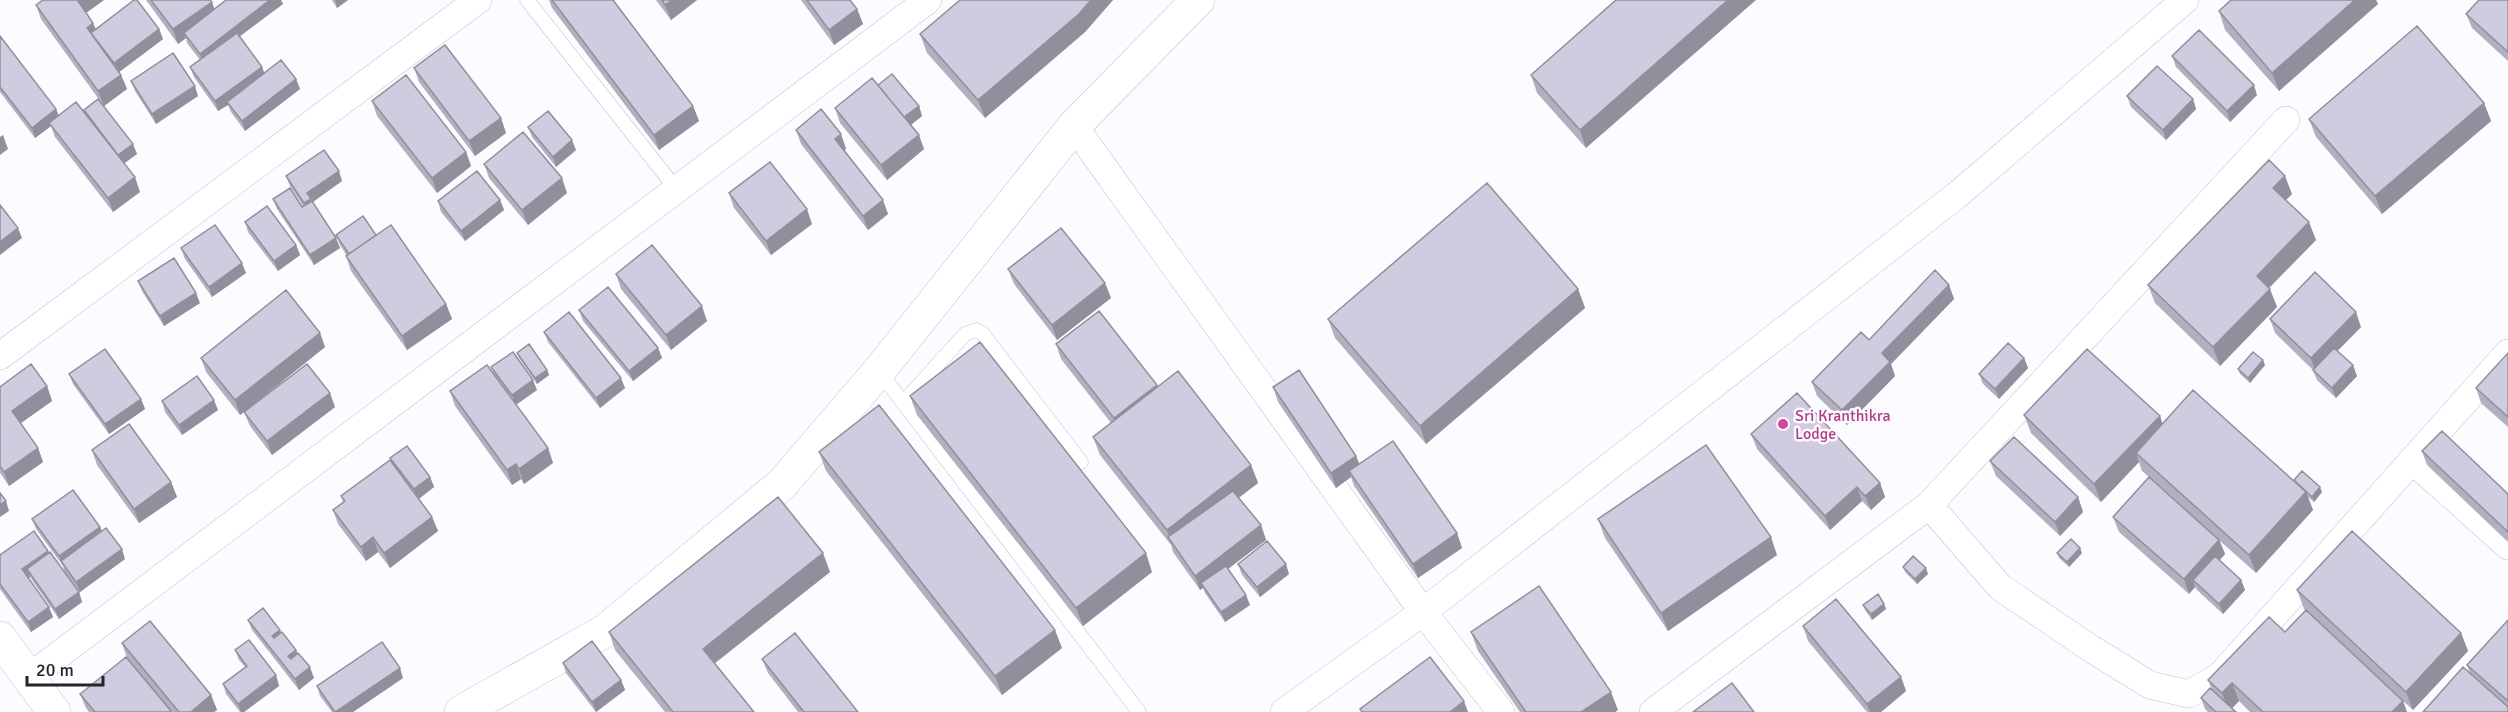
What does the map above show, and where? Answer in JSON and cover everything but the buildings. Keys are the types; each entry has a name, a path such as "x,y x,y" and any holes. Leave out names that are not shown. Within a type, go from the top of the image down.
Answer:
{"street":[{"path":"0,356 477,0"},
{"path":"28,678 928,0"},
{"path":"461,712 605,631 782,484 879,371 1074,126 1198,0"},
{"path":"1284,712 1423,612 1958,195 2185,0"},
{"path":"1653,712 1929,505 2286,120"},
{"path":"1074,126 1423,612 1501,712"},
{"path":"1929,505 2000,587 2090,648 2150,685 2190,694 2220,676 2508,353"},
{"path":"2412,460 2508,546"},
{"path":"0,638 54,712"}],"lane":[{"path":"527,0 677,190"},
{"path":"903,403 965,334 976,330 982,333 1081,462"},
{"path":"879,371 1139,712"}],"place":[{"name":"Sri Kranthikra Lodge","path":"1783,424"}]}
